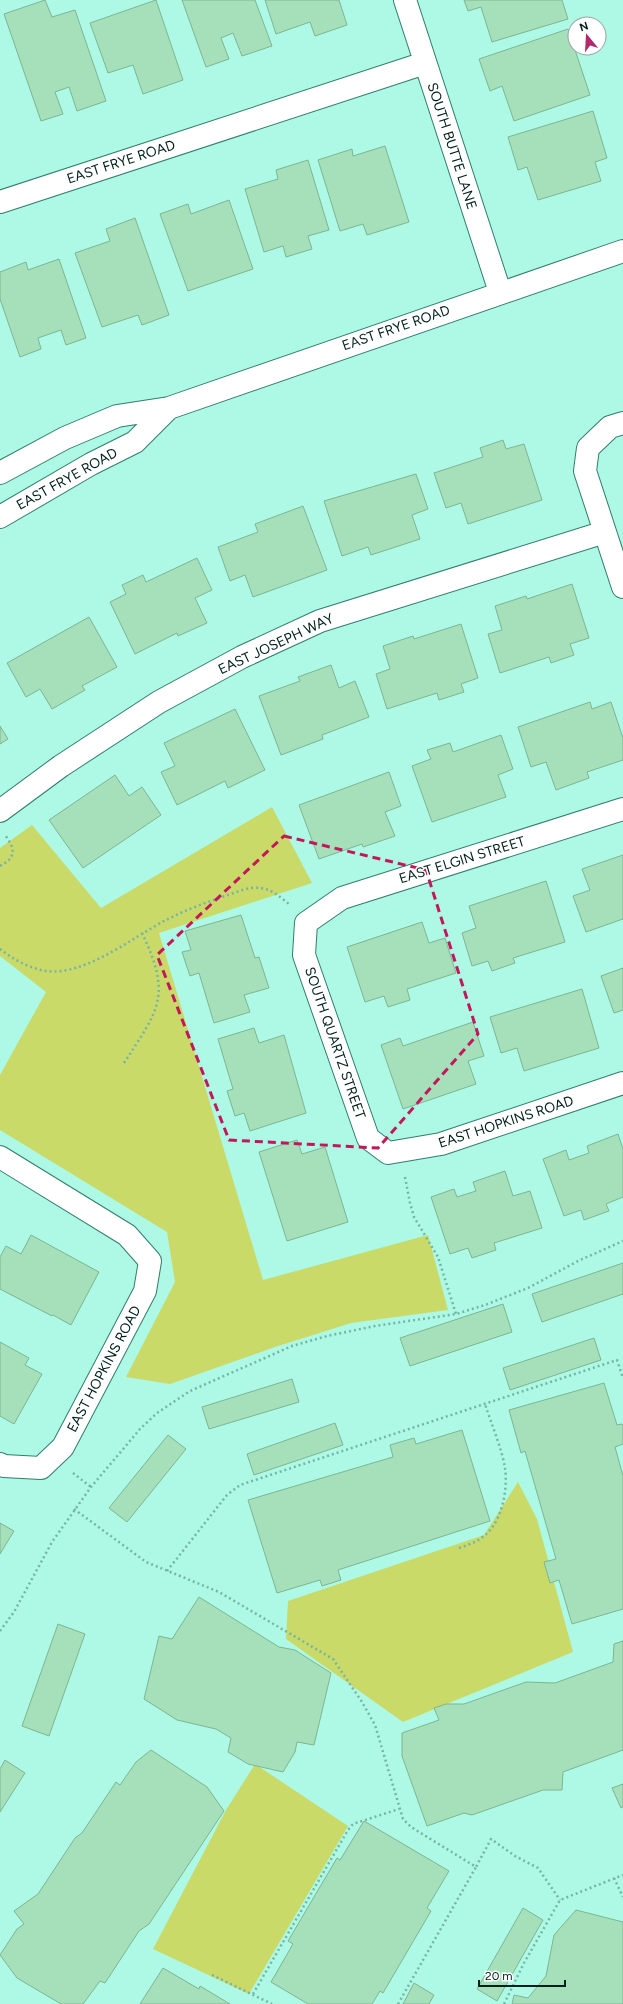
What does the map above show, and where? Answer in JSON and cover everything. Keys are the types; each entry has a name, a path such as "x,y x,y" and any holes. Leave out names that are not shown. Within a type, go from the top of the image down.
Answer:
{"street":[{"name":"SOUTH BUTTE LANE","path":"405,0 500,292"},
{"name":"EAST FRYE ROAD","path":"0,202 425,63"},
{"name":"EAST FRYE ROAD","path":"0,473 65,438 117,416 169,408 500,292 623,251"},
{"name":"EAST FRYE ROAD","path":"0,517 91,464 135,442 169,408"},
{"path":"623,422 610,427 588,448 585,471 623,587"},
{"name":"EAST JOSEPH WAY","path":"1,821 61,766 159,702 242,657 320,621 605,532"},
{"name":"EAST ELGIN STREET","path":"306,923 342,898 623,810"},
{"name":"SOUTH QUARTZ STREET","path":"306,923 304,955 368,1138 388,1153"},
{"name":"EAST HOPKINS ROAD","path":"388,1153 441,1144 623,1084"},
{"name":"EAST HOPKINS ROAD","path":"0,1157 127,1236 150,1260 145,1291 63,1447 41,1468 4,1466 0,1464"}],"path":[{"path":"0,866 9,860 13,854 13,846 1,821"},
{"path":"0,949 11,957 34,968 47,971 60,971 89,962 197,906 245,890 259,887 274,892 291,906"},
{"path":"124,1063 152,1021 157,1007 160,989 158,973 142,934"},
{"path":"406,1182 414,1217 438,1257 445,1285 456,1314"},
{"path":"0,1631 14,1612 34,1573 74,1509 91,1487 140,1429 157,1413 190,1391 292,1346 375,1326 456,1314 485,1305 528,1288 578,1261 623,1241"},
{"path":"167,1571 227,1495 240,1485 617,1360 623,1378"},
{"path":"459,1548 475,1542 484,1536 494,1526 502,1510 505,1469 486,1404"},
{"path":"66,1468 91,1487"},
{"path":"74,1509 146,1562 219,1592 333,1658 362,1702 375,1725 403,1819 411,1827 476,1867"},
{"path":"253,1994 348,1830 353,1824 400,1809"},
{"path":"398,2004 491,1839 515,1856 538,1868 560,1900"},
{"path":"504,2004 524,1963 560,1900 623,1875"},
{"path":"614,1878 623,1897"},
{"path":"212,1974 272,2004"}],"highlighted area":[{"path":"284,836 426,870 478,1034 378,1148 229,1140 157,955"}],"green space":[{"path":"272,807 312,883 159,933 263,1280 428,1235 448,1310 351,1323 275,1347 170,1384 126,1377 175,1282 167,1232 0,1130 0,1075 46,992 0,956 0,848 32,825 101,908"},
{"path":"518,1482 537,1519 573,1652 403,1722 286,1639 288,1601 484,1535"},
{"path":"255,1764 348,1826 249,1994 153,1949 226,1810"}],"building":[{"path":"45,0 52,17 75,10 106,101 77,111 69,87 55,92 63,114 41,121 4,14"},
{"path":"156,0 183,80 143,94 133,65 108,73 90,23"},
{"path":"182,0 255,0 272,46 242,56 233,33 221,38 229,59 206,67"},
{"path":"265,0 339,0 347,25 315,36 310,22 276,34"},
{"path":"464,0 562,0 567,19 492,42 481,7 468,11"},
{"path":"567,29 567,56 577,56 590,95 514,121 502,86 490,91 479,59"},
{"path":"593,111 607,158 595,162 601,181 538,200 527,167 518,170 508,137"},
{"path":"385,146 409,222 367,235 363,224 340,231 318,160 352,149 353,156"},
{"path":"308,160 329,230 308,236 312,249 286,257 283,246 264,252 245,189 278,179 276,170"},
{"path":"229,200 253,269 188,291 160,214 188,204 191,214"},
{"path":"135,218 169,315 142,325 138,315 102,327 75,253 110,241 106,229"},
{"path":"59,259 86,338 66,345 61,330 38,338 41,349 20,357 0,299 0,272 26,262 28,270"},
{"path":"503,440 506,449 524,444 542,500 468,524 461,503 446,508 434,473 483,457 480,448"},
{"path":"416,474 428,509 412,515 420,539 371,555 368,547 342,556 324,501"},
{"path":"303,506 327,570 253,597 245,575 230,581 218,547 258,532 255,524"},
{"path":"197,558 212,590 195,598 207,623 178,636 177,633 135,654 110,602 126,594 122,585 143,575 146,582"},
{"path":"572,584 589,638 570,644 574,655 551,663 549,657 500,673 488,634 502,630 495,606 526,596 527,599"},
{"path":"89,617 117,667 82,686 85,690 52,709 40,689 26,697 7,663"},
{"path":"461,624 478,678 461,684 464,692 439,700 437,693 387,709 376,674 390,669 383,646 413,636 414,639"},
{"path":"331,665 339,688 355,681 369,717 322,735 323,739 281,755 259,696 300,681 298,677"},
{"path":"590,702 592,709 611,702 623,738 623,760 587,772 589,778 556,790 546,762 531,767 518,727"},
{"path":"235,709 265,770 228,788 225,781 177,805 161,772 175,766 164,743"},
{"path":"0,726 8,739 0,744"},
{"path":"501,735 513,769 498,775 506,797 432,822 412,766 431,759 427,750 450,743 453,752"},
{"path":"389,772 401,806 385,812 395,836 363,847 362,844 319,859 299,805"},
{"path":"115,775 129,796 142,787 161,815 83,868 49,820"},
{"path":"623,855 623,919 586,932 573,896 590,890 582,869"},
{"path":"546,881 565,942 513,958 515,963 492,971 488,961 472,966 462,933 476,928 469,906"},
{"path":"241,915 255,958 259,957 269,988 244,995 250,1012 214,1023 199,973 190,976 182,952 191,950 185,931"},
{"path":"422,922 429,943 445,938 456,973 407,989 410,1000 388,1007 384,996 365,1002 347,947"},
{"path":"623,968 623,1010 614,1013 601,976"},
{"path":"582,989 599,1048 524,1071 517,1048 501,1053 490,1017"},
{"path":"473,1022 484,1056 468,1061 476,1084 403,1109 381,1045 400,1038 403,1046"},
{"path":"254,1028 259,1043 284,1035 306,1113 250,1131 244,1113 235,1116 227,1091 233,1089 218,1039"},
{"path":"618,1134 623,1149 623,1197 606,1204 609,1211 584,1220 581,1210 564,1216 543,1159 566,1150 569,1160 589,1153 587,1146"},
{"path":"297,1140 302,1154 325,1147 348,1222 287,1241 259,1152"},
{"path":"505,1171 513,1196 530,1191 542,1228 494,1243 496,1250 472,1258 468,1248 450,1254 431,1197 454,1189 457,1197 476,1191 473,1182"},
{"path":"31,1235 99,1272 71,1325 0,1289 0,1257 6,1246 21,1254"},
{"path":"623,1263 623,1294 542,1322 532,1294"},
{"path":"503,1304 512,1332 410,1366 400,1338"},
{"path":"594,1338 601,1360 510,1390 503,1368"},
{"path":"0,1342 29,1358 25,1365 42,1374 14,1424 0,1416"},
{"path":"292,1379 299,1402 209,1429 202,1407"},
{"path":"604,1383 617,1425 622,1424 623,1426 623,1444 615,1447 623,1476 623,1609 572,1624 559,1580 550,1583 544,1562 556,1559 525,1451 521,1453 509,1410"},
{"path":"335,1423 343,1445 254,1475 247,1454"},
{"path":"462,1430 490,1521 338,1570 341,1580 322,1586 320,1580 277,1593 248,1500 393,1457 390,1445 414,1438 416,1444"},
{"path":"168,1435 186,1449 127,1522 109,1508"},
{"path":"0,1523 14,1531 0,1554"},
{"path":"199,1597 279,1647 295,1650 331,1673 314,1745 297,1742 295,1752 283,1772 248,1764 228,1752 231,1738 216,1729 177,1720 144,1699 159,1636 172,1639"},
{"path":"58,1624 85,1634 49,1736 22,1726"},
{"path":"623,1641 623,1750 563,1772 562,1790 543,1790 472,1815 464,1813 427,1826 402,1756 402,1733 439,1720 434,1708 446,1704 464,1704 526,1682 555,1683 613,1662 614,1644"},
{"path":"151,1750 207,1787 224,1811 149,1924 139,1931 105,1983 100,1981 83,2004 61,2004 17,1978 0,1955 17,1929 24,1924 14,1911 38,1894 75,1838 82,1833 116,1782 120,1785 136,1762"},
{"path":"5,1760 25,1773 0,1812 0,1769"},
{"path":"623,1784 623,1807 621,1808 612,1788"},
{"path":"364,1821 449,1871 427,1908 431,1911 383,1993 380,1991 372,2004 308,2004 271,1982 293,1944 288,1941 337,1858 340,1860"},
{"path":"523,1908 543,1920 497,2001 477,1989"},
{"path":"576,1910 623,1922 623,2004 512,2004 514,1995 528,1998 546,1976 554,1935"},
{"path":"163,1968 199,1989 200,1986 230,2004 140,2004"},
{"path":"414,1983 434,1995 429,2004 403,2004"}]}
